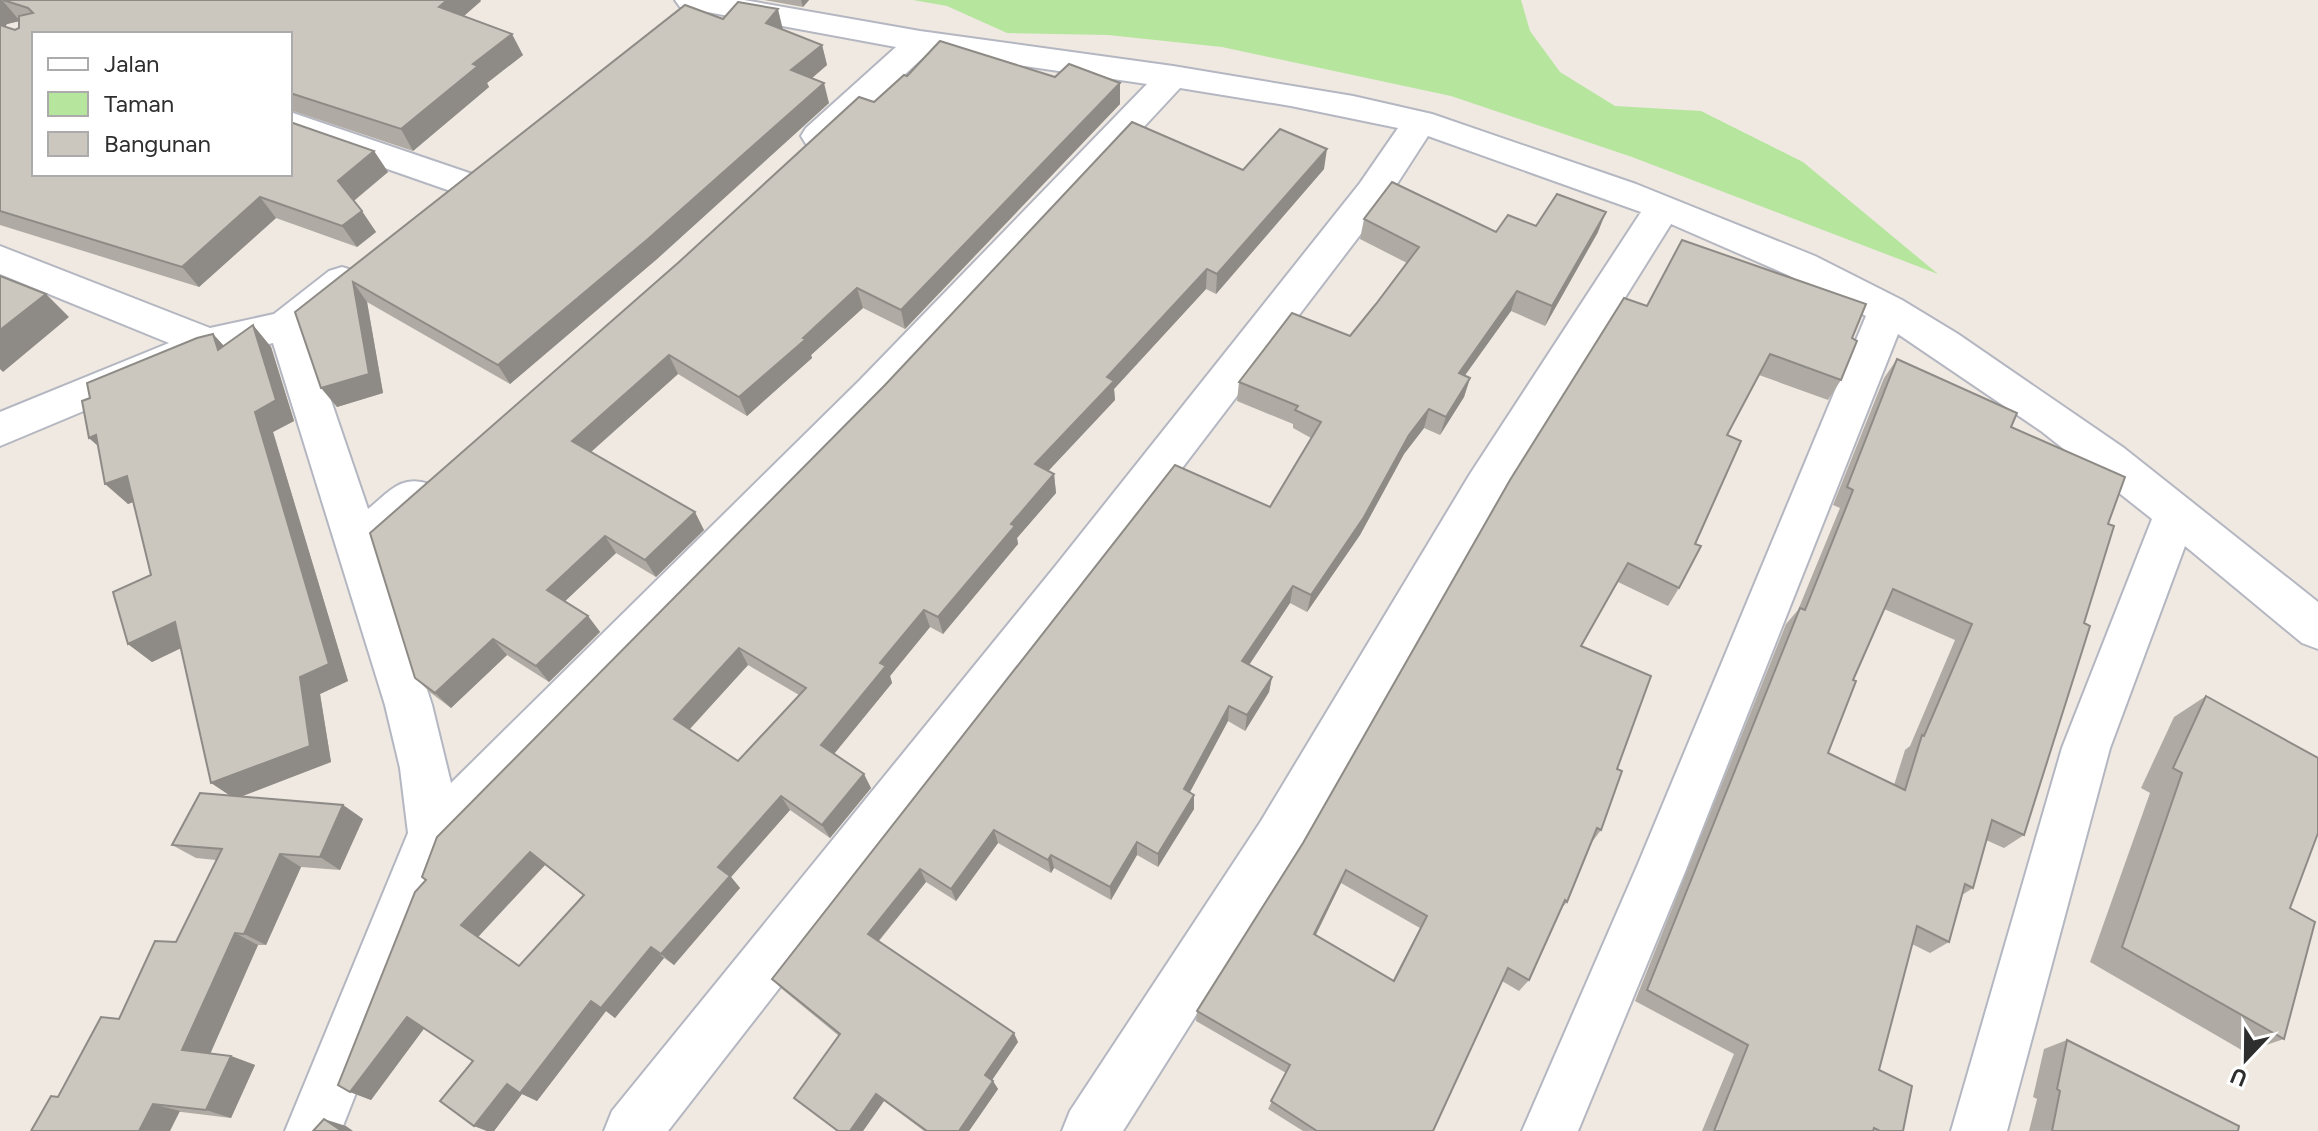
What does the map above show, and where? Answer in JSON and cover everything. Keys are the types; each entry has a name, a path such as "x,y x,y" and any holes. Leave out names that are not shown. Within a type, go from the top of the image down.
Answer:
{"street":[{"path":"687,7 1173,76 1324,101 1420,122 1663,207 1809,270 1888,310 2029,402 2176,513 2318,629"},
{"path":"796,156 921,42"},
{"path":"313,1131 433,833 885,380 1173,76"},
{"path":"632,1131 1238,366 1373,192 1420,122"},
{"path":"292,124 477,174 429,212"},
{"path":"1090,1131 1279,838 1485,486 1663,207"},
{"path":"0,259 208,343"},
{"path":"0,430 41,410 208,343 286,326 369,260"},
{"path":"1550,1131 1660,872 1888,310"},
{"path":"286,326 310,389 419,742 430,795 433,833"},
{"path":"358,543 441,472"},
{"path":"1979,1131 2086,748 2176,513"}],"green space":[{"path":"913,0 1521,0 1530,31 1560,72 1615,106 1701,111 1803,162 1938,274 1632,157 1451,96 1222,47 1108,35 1007,33 947,6"}],"building":[{"path":"3,0 447,0 439,7 512,34 473,64 478,66 401,129 292,94 292,32 32,32 32,176 292,176 292,123 374,151 338,181 362,211 342,226 260,197 182,267 0,211 0,25 15,30 19,28 19,16 33,13 28,8"},
{"path":"738,2 778,9 766,23 822,45 791,70 824,83 648,239 498,365 353,282 369,374 321,388 295,312 685,5 723,19"},
{"path":"940,41 1055,77 1069,64 1120,83 901,310 857,288 803,338 806,339 739,397 669,355 572,441 695,512 645,560 605,536 547,590 588,616 536,666 493,639 435,693 415,678 370,533 679,262 859,97 874,102 904,75 907,76"},
{"path":"1132,122 1243,170 1280,129 1327,149 1217,274 1207,269 1107,377 1114,381 1035,464 1054,474 1011,524 1015,526 938,617 924,610 880,663 886,666 821,745 864,774 822,825 781,796 718,867 730,876 661,954 651,947 601,1008 591,1001 520,1093 507,1084 474,1126 440,1101 473,1061 407,1017 350,1092 338,1085 415,892 426,880 422,877 437,837 885,385","holes":["739,648 806,688 738,761 674,719","530,852 584,895 519,966 461,925"]},
{"path":"1392,182 1496,232 1508,215 1536,226 1557,194 1606,212 1552,306 1517,291 1459,373 1470,378 1446,417 1429,409 1409,435 1364,517 1311,595 1293,586 1242,661 1272,677 1247,715 1229,706 1184,789 1194,795 1158,854 1137,842 1110,887 1051,855 1048,860 994,830 951,889 920,869 868,934 1014,1033 985,1075 993,1081 959,1131 927,1131 876,1094 850,1131 838,1131 794,1098 840,1034 772,979 1175,465 1270,507 1321,422 1295,410 1298,406 1239,382 1292,313 1350,336 1376,304 1419,247 1364,219"},
{"path":"1682,240 1866,304 1852,338 1857,341 1841,380 1770,354 1727,435 1741,441 1695,544 1701,546 1679,588 1628,563 1581,646 1651,676 1617,769 1622,771 1601,830 1597,828 1567,902 1565,900 1529,980 1508,968 1433,1131 1317,1131 1271,1101 1290,1065 1197,1011 1303,843 1510,480 1624,298 1647,306","holes":["1346,870 1427,916 1394,981 1314,934"]},
{"path":"0,276 46,294 0,330"},
{"path":"253,325 276,400 255,412 329,664 300,677 310,746 211,783 175,622 128,644 113,592 151,575 127,476 105,484 96,435 89,438 82,401 90,398 87,383 197,338 213,334 218,350"},
{"path":"1897,359 2017,413 2011,427 2125,477 2108,524 2114,526 2084,623 2090,626 2024,835 1992,820 1973,888 1965,884 1949,942 1917,926 1879,1070 1912,1086 1903,1131 1874,1128 1873,1131 1714,1131 1748,1045 1647,990 1800,608 1805,610 1853,490 1847,487","holes":["1893,589 1972,624 1922,735 1905,790 1828,753 1856,681 1853,680"]},
{"path":"2206,696 2318,758 2318,833 2290,908 2315,922 2284,1039 2122,947 2182,773 2173,768"},
{"path":"200,793 343,805 320,857 280,854 244,934 235,933 182,1050 231,1056 206,1110 153,1104 139,1131 31,1131 51,1096 58,1097 101,1017 119,1019 155,941 176,942 222,849 172,845"},
{"path":"2067,1040 2239,1126 2238,1131 2052,1131"},
{"path":"324,1119 342,1131 313,1131"}]}
